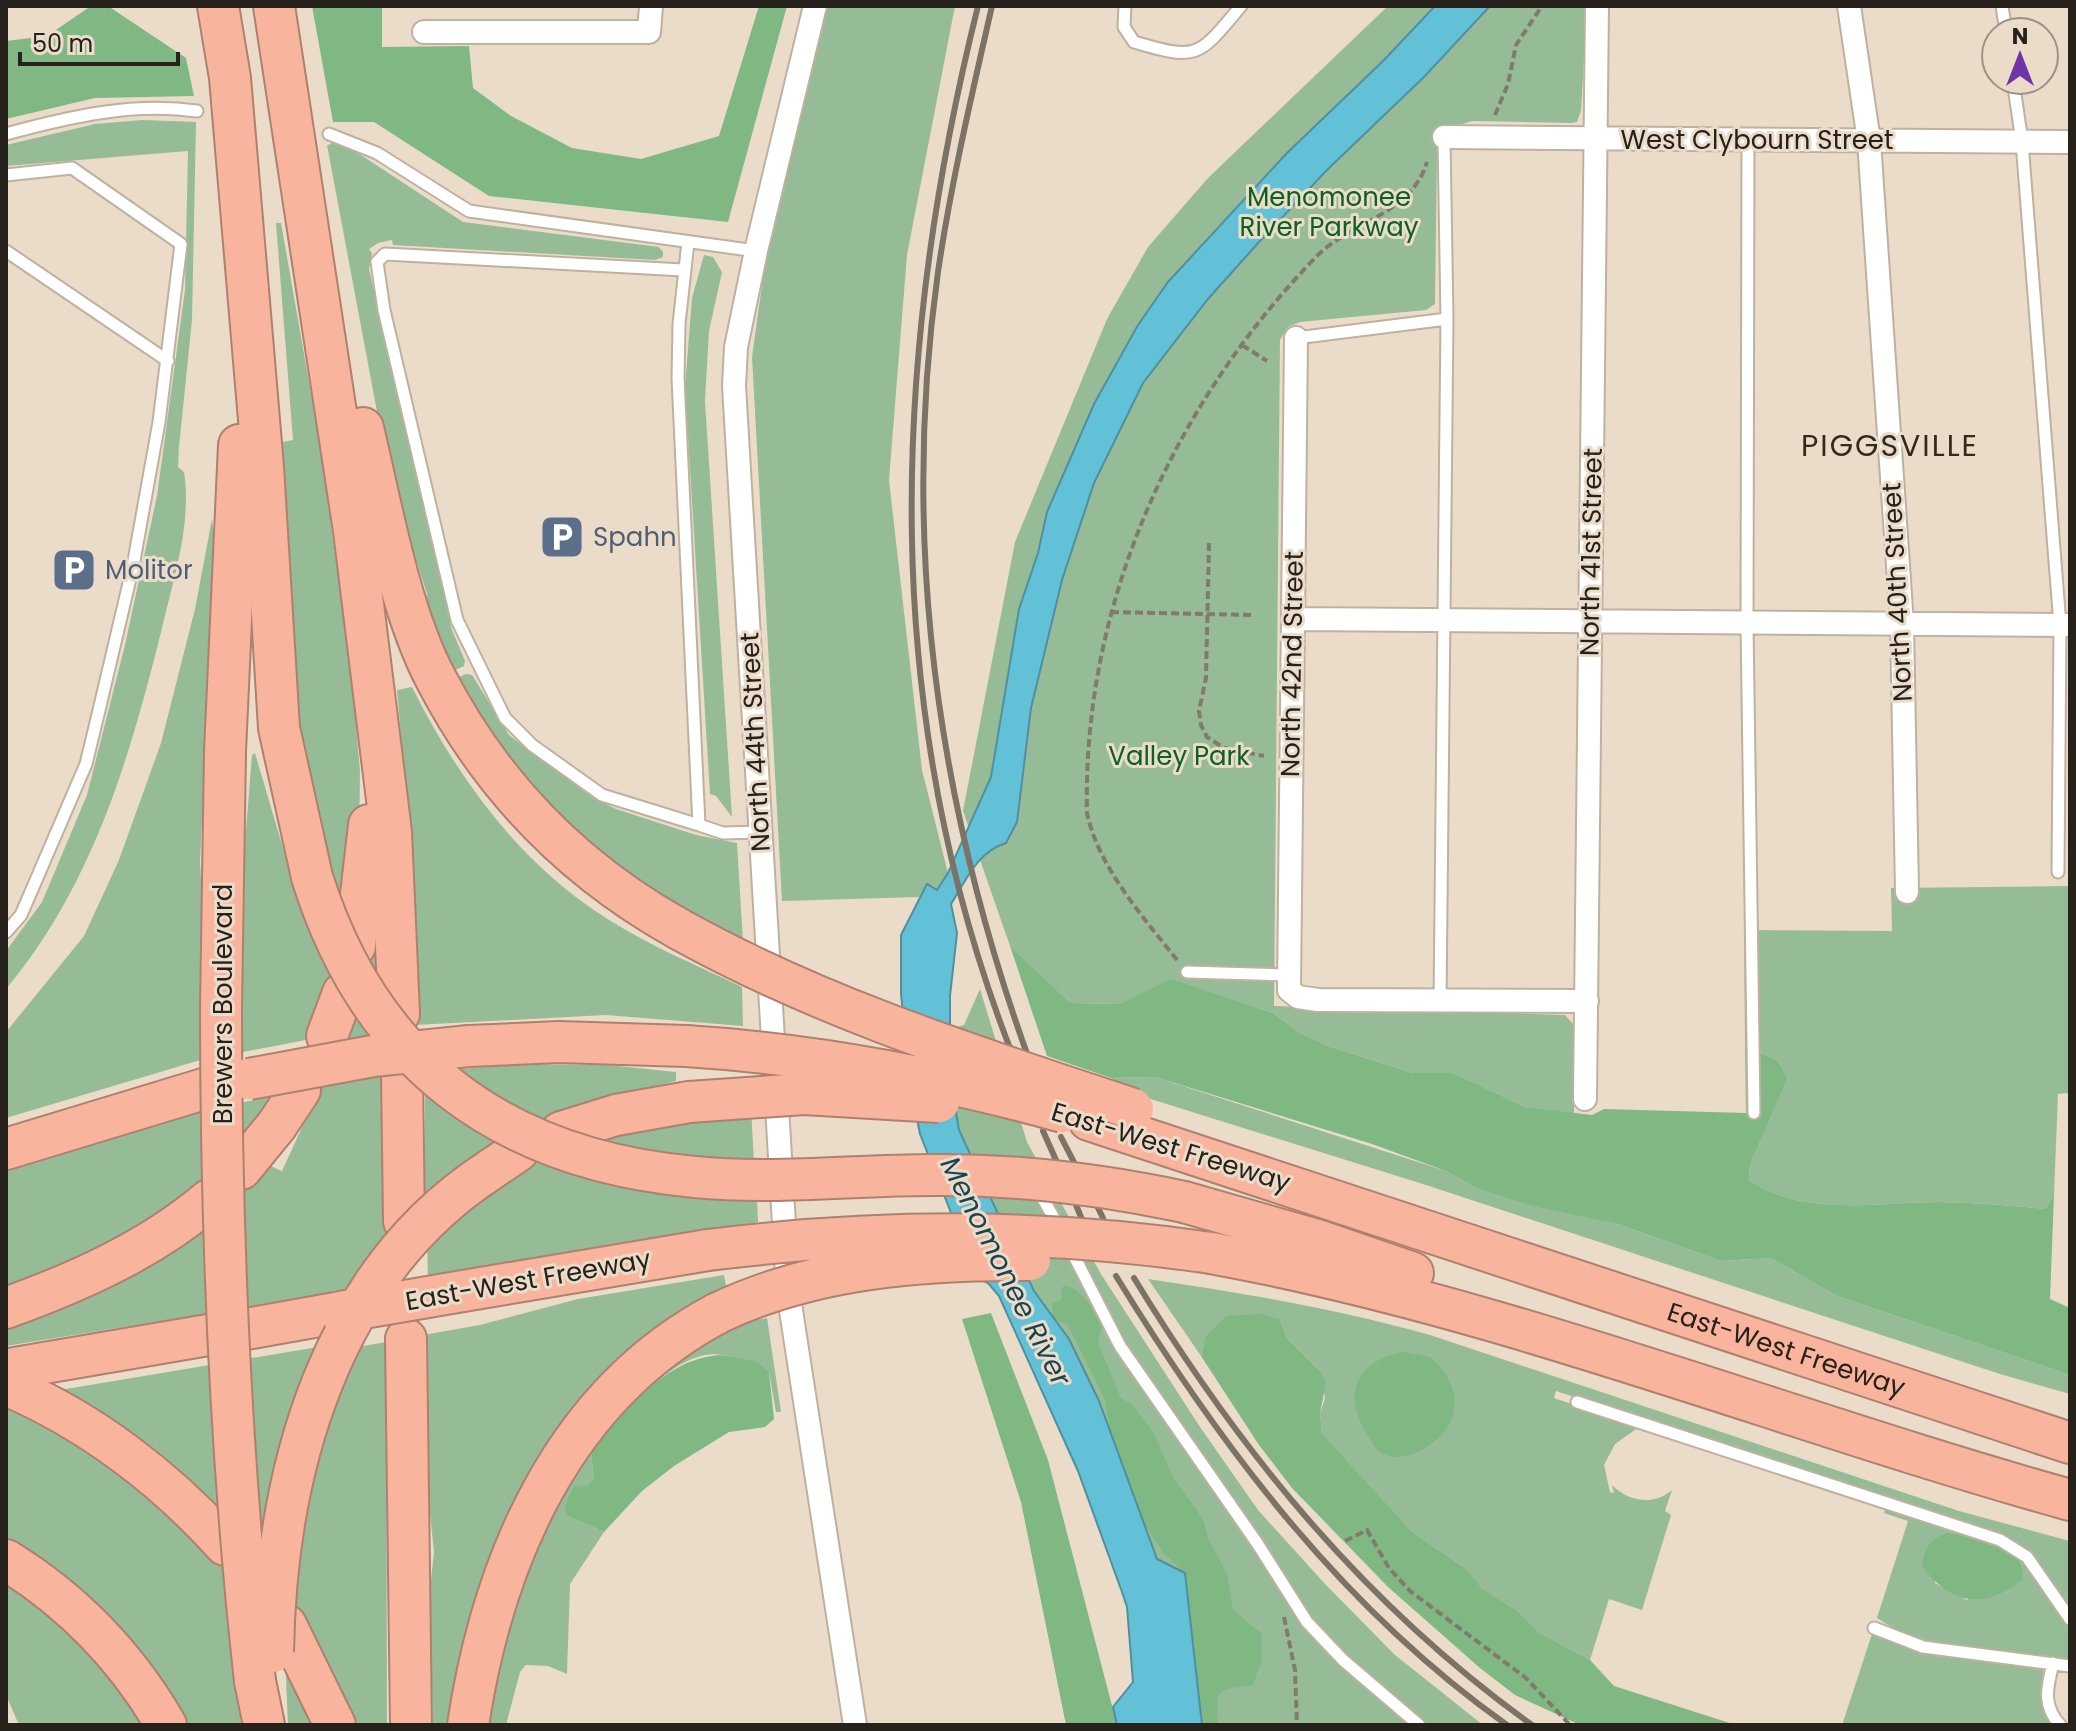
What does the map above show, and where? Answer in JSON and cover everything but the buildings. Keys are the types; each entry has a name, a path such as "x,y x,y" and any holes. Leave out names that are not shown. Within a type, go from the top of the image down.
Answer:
{"highway":[{"path":"218,6 230,78 263,467 276,692 285,764 316,888 338,948 357,985 382,1019 435,1076 478,1109 557,1150 598,1163 696,1178 989,1176 1084,1184 1184,1202 1317,1240 1450,1286 1519,1328"},
{"path":"274,6 336,394 391,832 399,1014"},
{"name":"Brewers Boulevard","path":"247,282 225,752 221,1008 226,1307 236,1486 266,1708"},
{"path":"336,394 357,404 406,598 435,678 490,767 569,854 619,894 746,965 854,1014 1141,1124"},
{"path":"355,946 365,876 373,772 379,754"},
{"path":"327,1036 343,993"},
{"name":"East-West Freeway","path":"6,1149 232,1083 373,1056 469,1046 559,1042 686,1046 788,1054 885,1068 983,1090 1089,1120 1141,1124 1415,1200 1635,1299 2058,1436"},
{"path":"402,1074 404,1221"},
{"path":"241,1169 277,1125 300,1090"},
{"path":"561,1132 616,1115 689,1102 765,1095 846,1095 1089,1120"},
{"path":"266,1708 274,1594 283,1522 298,1456 331,1363 358,1306 395,1255 439,1208 504,1161"},
{"path":"6,1308 118,1260 175,1226 209,1200"},
{"name":"East-West Freeway","path":"8,1377 230,1331 708,1250 841,1236 943,1232 1099,1239 1211,1253 1328,1276 1519,1328 1961,1470 2070,1500"},
{"path":"468,1725 488,1633 512,1555 560,1459 579,1430 623,1381 671,1341 718,1313 777,1289 884,1268 968,1261 1092,1260 1211,1253"},
{"path":"406,1339 411,1725"},
{"path":"8,1377 88,1428 179,1497 225,1545"},
{"path":"6,1560 59,1597 89,1623 116,1651 166,1725"},
{"path":"286,1625 335,1725"}],"street":[{"path":"424,32 649,32 651,6"},
{"name":"North 44th Street","path":"815,6 756,251 736,347 734,386 786,1261 855,1725"},
{"name":"North 41st Street","path":"1585,1099 1597,6"},
{"name":"North 40th Street","path":"1849,6 1869,141 1902,624 1907,892"},
{"name":"West Clybourn Street","path":"1444,137 2070,142"},
{"name":"North 42nd Street","path":"1288,982 1296,338"},
{"path":"1294,619 2065,625"},
{"path":"1288,982 1298,997 1318,1000 1440,1003 1587,1001"}],"lane":[{"path":"1125,6 1124,27 1134,42 1179,55 1197,51 1212,40 1241,6"},
{"path":"2015,96 2065,625 2058,872"},
{"path":"6,134 102,113 165,107 197,111"},
{"path":"329,134 377,153 469,211 756,251"},
{"path":"1440,1003 1447,319 1444,137"},
{"path":"1748,139 1747,623 1754,1113"},
{"path":"6,175 72,168 181,244 168,361 133,566 86,764 21,915 6,932"},
{"path":"688,242 679,324 679,430 693,645 699,825"},
{"path":"6,251 168,361"},
{"path":"683,270 385,254 377,262 384,310 457,620 497,705 518,734 602,795 723,833 761,832"},
{"path":"1296,338 1447,319"},
{"path":"1187,972 1288,982"},
{"path":"1025,1169 1120,1346 1307,1622 1343,1660 1419,1725"},
{"path":"1577,1402 2000,1540 2027,1557 2070,1619"},
{"path":"1874,1628 1923,1647 2070,1666"},
{"path":"2053,1663 2046,1699 2050,1714 2060,1725"}],"path":[{"path":"1495,115 1508,84 1516,45 1542,6"},
{"path":"1187,972 1114,873 1090,828 1087,813 1091,710 1111,612 1158,483 1192,419 1257,323 1322,251 1362,222 1395,208 1416,190 1428,160"},
{"path":"1242,345 1267,361"},
{"path":"1209,543 1206,678 1199,711 1201,725 1207,737 1224,748 1264,756"},
{"path":"1111,612 1253,615"},
{"path":"1345,1541 1367,1530 1389,1568 1410,1591 1526,1678 1570,1725"},
{"path":"1281,1581 1295,1670 1297,1725"}],"green space":[{"path":"91,6 108,6 186,58 194,96 95,98 6,119 6,41 47,36"},
{"path":"312,6 382,6 382,47 469,46 473,88 511,116 572,148 641,159 719,136 759,6 787,6 728,222 489,196 374,122 333,122"},
{"path":"828,6 955,6 907,255 889,480 922,770 948,873 937,891 927,885 919,897 782,901 752,357 766,256"},
{"path":"1388,6 1587,6 1581,111 1577,122 1572,123 1472,121 1447,129 1437,150 1435,304 1426,310 1300,322 1288,327 1280,340 1274,1006 1565,1015 1574,1025 1574,1114 1525,1107 1454,1073 1413,1073 1328,1046 1302,1034 1273,1013 1171,980 1119,1004 1071,1003 1010,946 963,811 1015,542 1107,319 1148,247 1208,178"},
{"path":"142,120 196,122 192,320 178,467 184,472 186,491 184,530 150,676 105,818 63,907 6,989 6,951 42,902 87,795 125,645 157,496 185,290 188,151 6,166 6,145 95,124"},
{"path":"329,134 463,222 659,247 663,252 663,257 655,260 393,245 392,240 369,249 372,253 369,269 452,630 465,661 464,666 448,673 423,625 427,594 398,505 378,417 327,145 331,144"},
{"path":"276,223 281,223 320,445 351,670 360,771 359,843 330,1000 311,1039 197,1061 6,1118 6,1032 84,936 119,860 161,743 195,609 212,519 216,553 200,861 203,913 243,868 252,755 255,753 293,882 292,615 282,442 293,440"},
{"path":"704,255 713,257 722,272 709,331 705,401 732,817 716,796 710,794 685,387 692,298"},
{"path":"466,674 472,675 509,735 592,797 616,809 696,835 737,843 743,942 740,949 556,830 453,680"},
{"path":"412,687 470,785 518,844 545,871 606,918 655,946 742,987 743,1026 606,1015 415,1025 410,839 397,690"},
{"path":"372,884 384,992 390,1284 6,1346 6,1329 78,1300 147,1263 210,1218 268,1165 282,1171 352,1018"},
{"path":"2070,886 2069,1093 2058,1094 2054,1195 2045,1209 1941,1202 1817,1204 1770,1192 1749,1180 1750,1165 1788,1078 1777,1060 1745,1046 1744,930 1892,931 1891,888"},
{"path":"1010,946 1071,1003 1119,1004 1171,979 1273,1013 1302,1034 1328,1046 1413,1073 1454,1073 1525,1107 1592,1115 1604,1109 1746,1113 1745,1046 1777,1060 1788,1078 1750,1165 1749,1180 1770,1192 1817,1204 1940,1202 2045,1209 2054,1195 2050,1299 2070,1308 2070,1375 1837,1296 1771,1258 1721,1261 1618,1224 1533,1206 1476,1188 1446,1171 1372,1144 1155,1077 1111,1078 1047,1056"},
{"path":"980,989 1027,1142 1101,1274 1200,1427 1258,1510 1326,1585 1395,1655 1483,1725 1202,1725 1185,1573 1157,1559 1099,1401 1069,1339 1034,1291 959,1130 950,1077 948,1030 964,1025"},
{"path":"510,1064 608,1065 676,1072 676,1081 597,1100 537,1123 454,1070"},
{"path":"1155,1077 1446,1171 1476,1188 1618,1224 1721,1261 1771,1258 1837,1296 2070,1375 2070,1394 1141,1096 1111,1078"},
{"path":"425,1089 501,1143 425,1201"},
{"path":"287,1093 273,1114 163,1222 6,1296 6,1170 145,1127"},
{"path":"751,1107 754,1163 594,1144 614,1127"},
{"path":"531,1158 585,1178 641,1189 757,1198 758,1222 428,1277 427,1237"},
{"path":"724,1275 727,1291 654,1338 612,1371 573,1412 555,1438 452,1725 433,1725 429,1598 434,1552 426,1475 423,1335 480,1325 578,1299"},
{"path":"1148,1279 1290,1302 1430,1335 1959,1511 2070,1541 2070,1660 1945,1646 1898,1630 1877,1618 1908,1521 1884,1513 1886,1507 1972,1535 1946,1533 1935,1583 1967,1600 2019,1557 2022,1548 2015,1541 1556,1391 1554,1398 1639,1427 1615,1444 1604,1465 1610,1492 1614,1493 1612,1485 1633,1498 1649,1500 1672,1490 1665,1511 1671,1515 1642,1610 1609,1599 1590,1660 1540,1633 1519,1612 1480,1588 1468,1570 1411,1531 1344,1461 1322,1434 1320,1414 1325,1398 1319,1370 1287,1338 1280,1319 1205,1337 1201,1356"},
{"path":"1062,1287 1076,1290 1093,1307 1102,1326 1098,1343 1121,1398 1133,1405 1154,1434 1173,1477 1203,1519 1208,1538 1227,1574 1233,1610 1261,1633 1262,1659 1253,1685 1226,1689 1218,1696 1217,1725 1202,1725 1185,1573 1163,1553 1145,1524 1109,1426 1105,1400 1068,1325 1053,1319 1052,1303 1061,1300"},
{"path":"991,1313 1048,1460 1117,1725 1066,1725 1021,1502 962,1319"},
{"path":"1261,1314 1280,1319 1287,1338 1319,1370 1326,1382 1320,1414 1322,1434 1411,1531 1468,1570 1481,1588 1519,1612 1540,1633 1590,1660 1614,1686 1736,1725 1580,1725 1515,1695 1480,1668 1388,1587 1292,1488 1259,1445 1201,1356 1205,1337 1226,1316"},
{"path":"767,1318 781,1412 776,1412 769,1372 728,1356 704,1355 667,1373 649,1388 591,1452 594,1479 567,1516 604,1532 570,1584 567,1674 548,1666 526,1665 520,1672 506,1725 484,1725 522,1575 590,1436 719,1327"},
{"path":"386,1342 387,1725 348,1725 287,1600 295,1530 352,1348"},
{"path":"324,1346 264,1554 54,1391"},
{"path":"1403,1352 1431,1357 1451,1384 1454,1409 1448,1427 1433,1443 1402,1457 1381,1453 1375,1446 1359,1419 1355,1392 1358,1381 1374,1363"},
{"path":"720,1355 756,1361 769,1372 774,1419 765,1427 729,1432 674,1466 642,1491 604,1532 567,1516 565,1505 574,1486 587,1486 594,1479 591,1452 617,1420 664,1376 700,1358"},
{"path":"6,1400 84,1441 227,1566 241,1725 187,1725 151,1669 109,1620 61,1577 6,1539"},
{"path":"1946,1533 1984,1538 2008,1548 2017,1556 2022,1567 2022,1580 2008,1590 1981,1599 1969,1599 1945,1589 1922,1566 1928,1546"},
{"path":"6,1578 91,1648 149,1725 19,1725 6,1695"},
{"path":"1872,1634 1920,1652 2043,1670 2041,1703 2053,1725 1842,1725"},
{"path":"285,1655 319,1725 288,1725"}],"water":[{"name":"Menomonee River","path":"1435,6 1490,6 1425,76 1327,170 1259,242 1208,299 1143,383 1094,483 1062,580 1031,708 1017,822 1006,843 980,860 951,904 957,933 950,996 950,1077 959,1130 1034,1291 1069,1339 1099,1401 1157,1559 1185,1573 1202,1725 1117,1725 1113,1707 1133,1682 1127,1607 1078,1471 999,1296 989,1284 976,1276 920,1134 911,1088 901,994 901,935 927,884 937,890 948,873 991,777 1019,609 1038,553 1047,512 1094,404 1138,325 1168,282 1286,154"}],"railway":[{"path":"978,6 949,138 927,271 915,403 912,534 919,666 938,796 969,927 1013,1056"},
{"path":"992,6 938,272 927,373 923,474 926,574 935,673 950,771 971,869 998,966 1030,1062"},
{"path":"1043,1131 1060,1169"},
{"path":"1061,1137 1079,1172"},
{"path":"1076,1205 1081,1217"},
{"path":"1098,1208 1103,1218"},
{"path":"1116,1276 1198,1402 1289,1521 1338,1577 1391,1630 1447,1679 1507,1725"},
{"path":"1134,1278 1217,1404 1310,1522 1414,1629 1532,1725"}],"place":[{"name":"Spahn","path":"562,537"},
{"name":"Molitor","path":"74,570"}],"district":[{"name":"PIGGSVILLE","path":"1890,446"}],"park label":[{"name":"Menomonee River Parkway","path":"1329,212"},
{"name":"Valley Park","path":"1179,756"}]}
